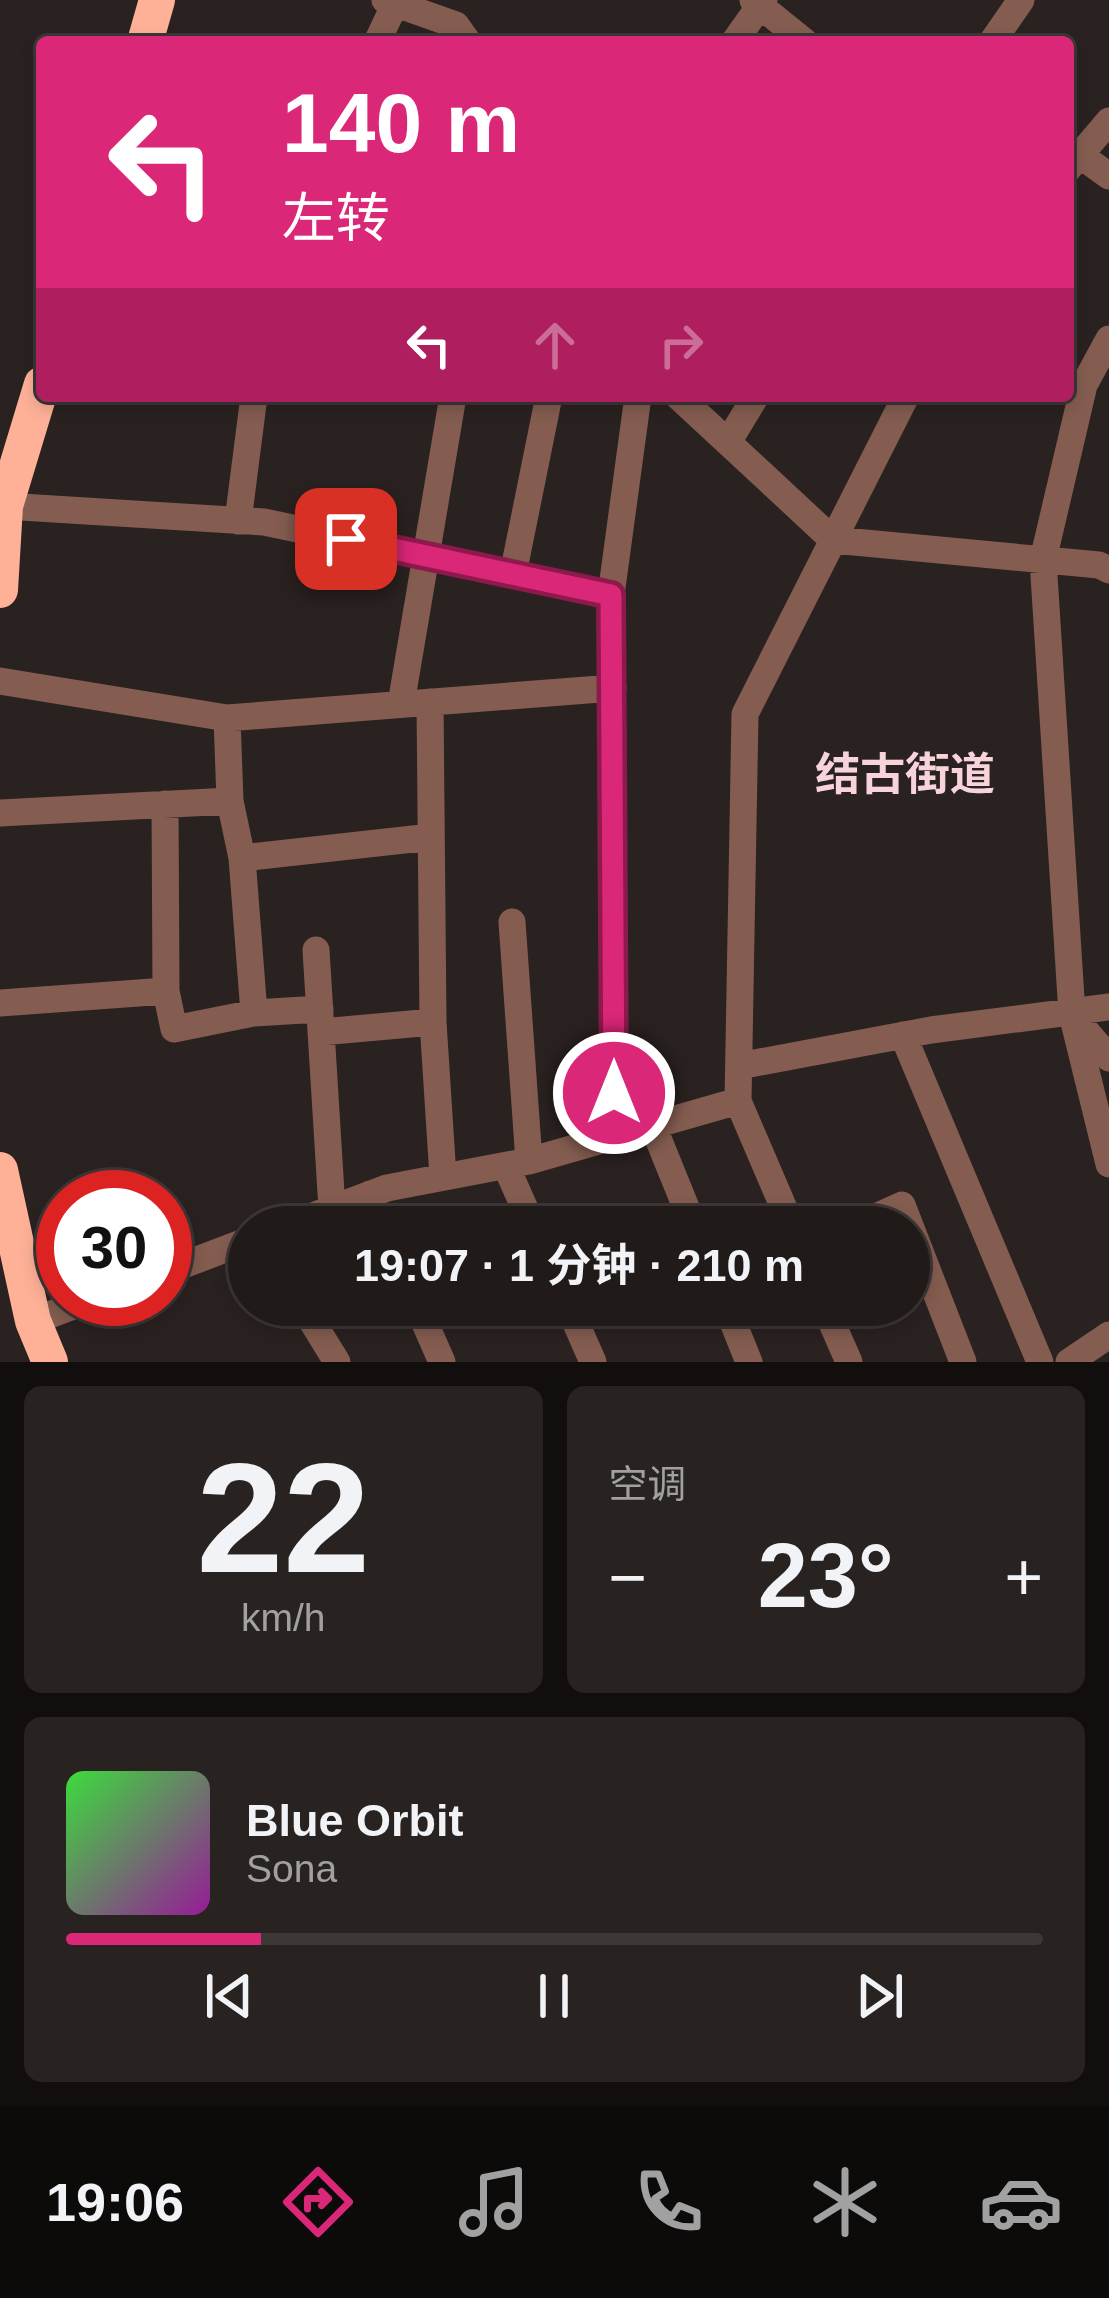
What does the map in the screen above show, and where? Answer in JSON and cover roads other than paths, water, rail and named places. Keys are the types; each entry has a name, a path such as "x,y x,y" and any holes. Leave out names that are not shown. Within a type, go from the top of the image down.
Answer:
{"highway":[{"path":"147,36 158,0"},
{"path":"0,590 5,506 37,402"},
{"path":"0,1170 33,1321 50,1362"}],"street":[{"path":"996,36 1021,0"},
{"path":"379,36 390,2 430,8 464,36"},
{"path":"738,36 759,2 798,36"},
{"path":"1109,121 1074,162 1109,176"},
{"path":"1109,339 1084,385 1043,560 1072,1014 1109,1164"},
{"path":"238,521 253,402"},
{"path":"443,1178 433,1022 431,837 416,703 429,556 452,402"},
{"path":"513,574 548,402"},
{"path":"614,1138 611,595 637,402"},
{"path":"685,402 833,540 1109,570"},
{"path":"728,442 752,402"},
{"path":"782,1206 738,1101 746,714 903,402"},
{"path":"5,506 264,522 611,595"},
{"path":"0,681 227,718 613,688"},
{"path":"227,718 230,801 242,858 254,1013"},
{"path":"0,813 230,801"},
{"path":"165,804 166,991 174,1029 254,1013 320,1021 433,1022"},
{"path":"242,858 431,837"},
{"path":"512,922 518,1164 528,1206"},
{"path":"316,950 332,1206"},
{"path":"0,1003 166,991"},
{"path":"739,1066 903,1035 1109,1007"},
{"path":"1072,1014 1109,1058"},
{"path":"903,1035 1040,1362"},
{"path":"340,1206 370,1194 518,1164 738,1101"},
{"path":"653,1126 685,1206"},
{"path":"370,1194 375,1206"},
{"path":"192,1262 228,1248"},
{"path":"930,1277 963,1362"},
{"path":"315,1326 337,1362"},
{"path":"427,1326 442,1362"},
{"path":"577,1326 593,1362"},
{"path":"734,1326 749,1362"},
{"path":"833,1326 848,1362"},
{"path":"1070,1362 1109,1335"}],"district":[{"name":"结古街道","path":"905,774"}]}
